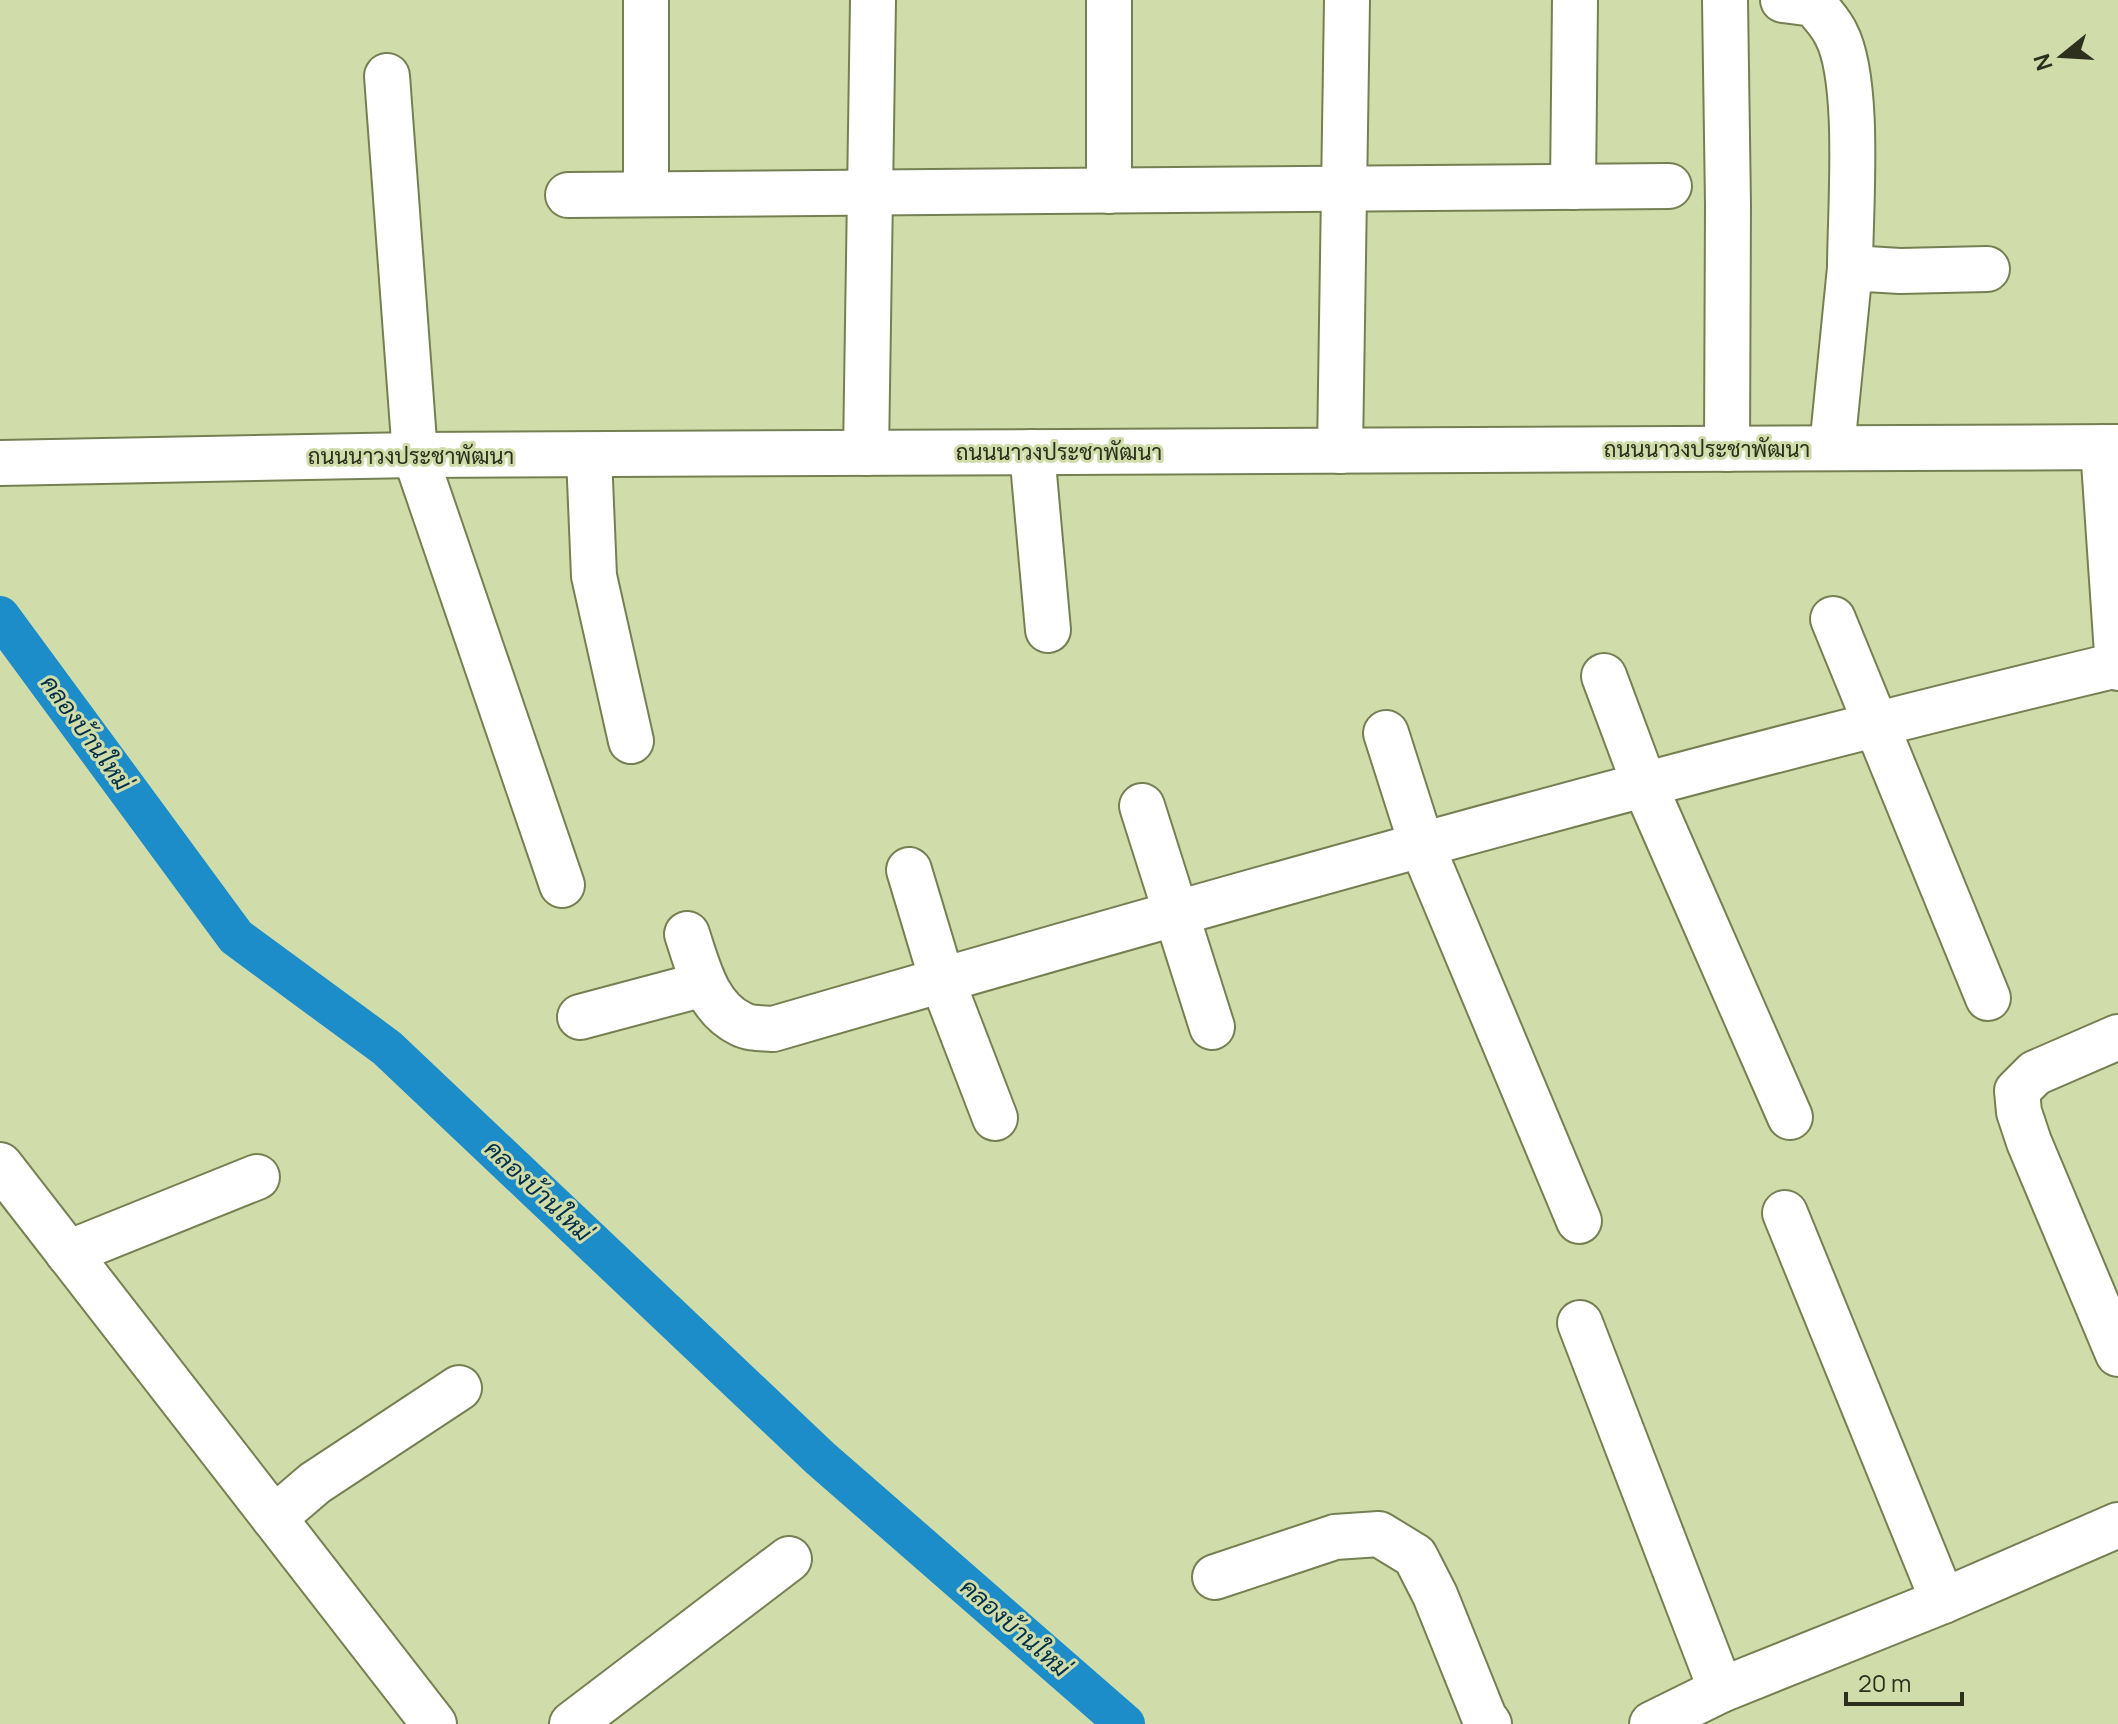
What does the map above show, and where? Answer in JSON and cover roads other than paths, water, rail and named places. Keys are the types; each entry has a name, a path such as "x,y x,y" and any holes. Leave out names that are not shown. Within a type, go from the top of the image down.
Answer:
{"street":[{"path":"646,0 646,194"},
{"path":"866,453 873,0"},
{"path":"1109,0 1109,191"},
{"path":"1340,451 1347,0"},
{"path":"1573,187 1575,0"},
{"path":"1725,0 1727,449"},
{"path":"1783,0 1814,4 1837,34 1847,69 1851,124 1850,268 1832,448"},
{"path":"387,76 415,455 562,885"},
{"path":"568,195 1669,186"},
{"path":"1850,268 1900,271 1987,269"},
{"path":"687,934 704,984 722,1013 744,1026 773,1029 1422,846 1878,723 2118,667 2110,447"},
{"name":"ถนนนาวงประชาพัฒนา","path":"0,463 415,455 2110,447"},
{"path":"1032,452 1048,630"},
{"path":"589,456 594,576 631,741"},
{"path":"1833,619 1988,998"},
{"path":"1604,676 1645,786 1790,1117"},
{"path":"1386,733 1422,846 1579,1221"},
{"path":"1142,806 1212,1027"},
{"path":"909,870 942,980 995,1118"},
{"path":"580,1017 704,984"},
{"path":"2118,1037 2035,1073 2017,1091 2019,1112 2029,1142 2118,1354"},
{"path":"0,1165 434,1724"},
{"path":"68,1253 257,1177"},
{"path":"1785,1213 1943,1601"},
{"path":"1580,1323 1721,1690"},
{"path":"274,1518 315,1483 459,1388"},
{"path":"1652,1724 1721,1690 1943,1601 2118,1525"},
{"path":"1215,1577 1335,1537 1379,1534 1415,1556 1435,1595 1489,1724"},
{"path":"572,1724 789,1559"}],"waterway":[{"name":"คลองบ้านใหม่","path":"0,616 236,937 387,1048 820,1458 1125,1724"}]}
